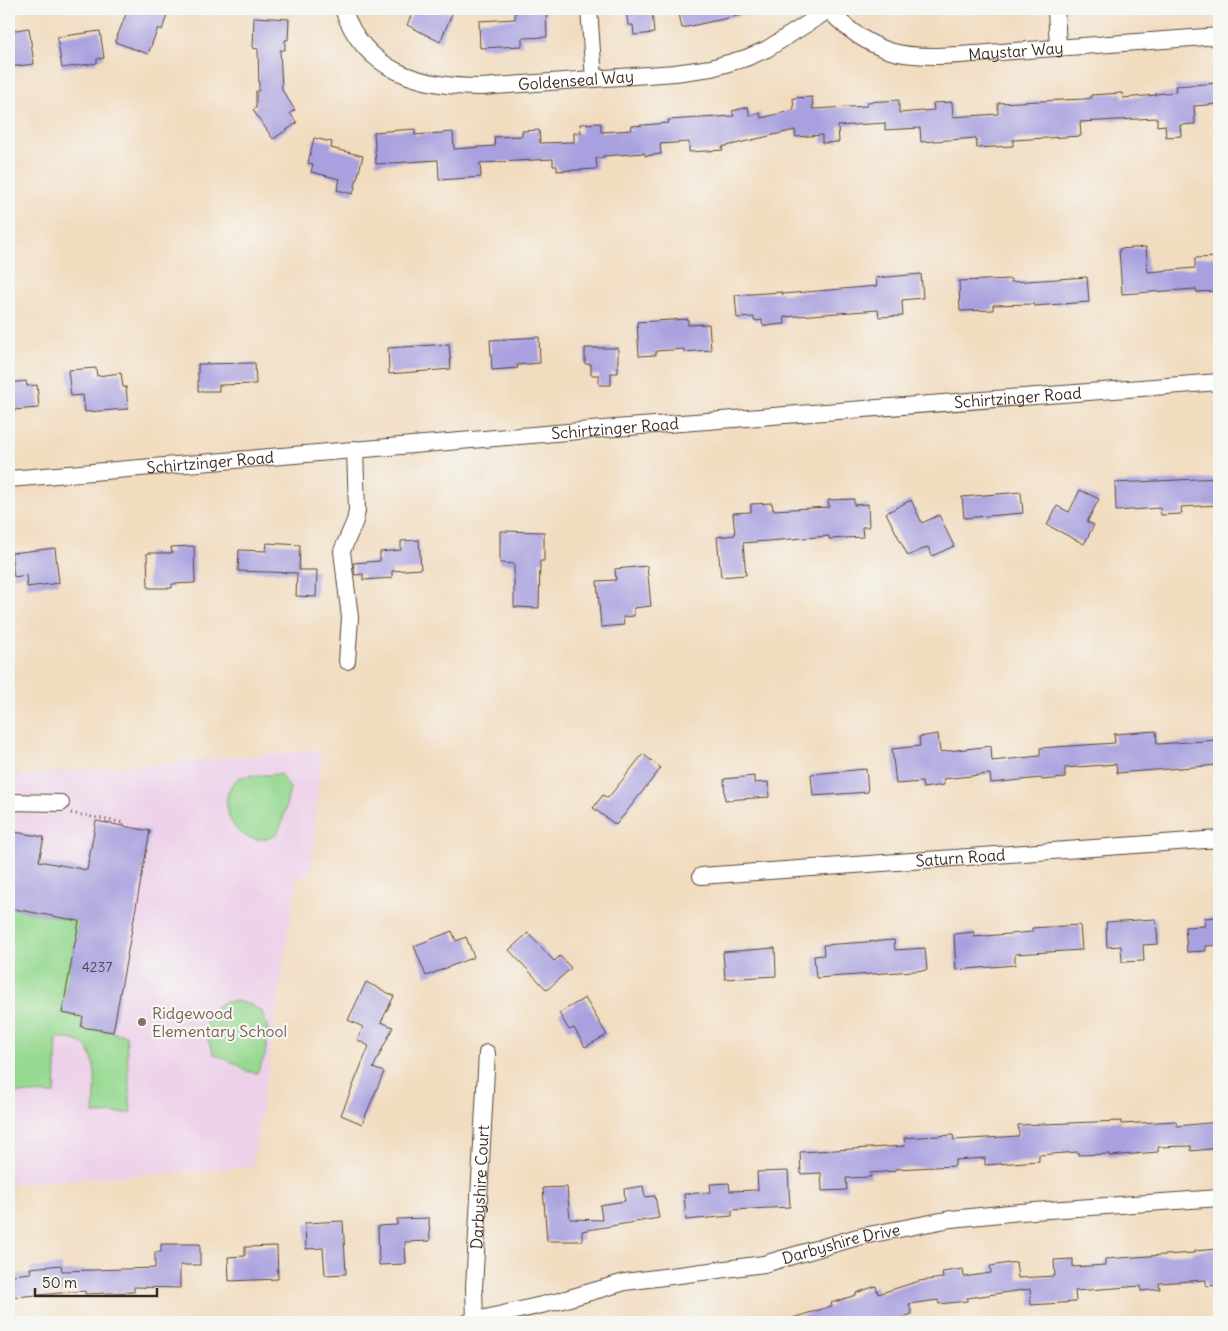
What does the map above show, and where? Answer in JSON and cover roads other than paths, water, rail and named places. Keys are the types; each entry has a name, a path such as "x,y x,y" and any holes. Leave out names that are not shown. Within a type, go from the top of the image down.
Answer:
{"street":[{"name":"Goldenseal Way","path":"343,9 357,37 387,67 401,74 458,87 594,79 711,68 746,58 767,49 828,9"},
{"path":"589,9 594,79"},
{"name":"Maystar Way","path":"828,9 845,26 867,42 891,51 911,55 984,53 1219,36"},
{"path":"1056,9 1058,48"},
{"name":"Schirtzinger Road","path":"9,479 921,403 1219,382"},
{"path":"347,661 350,618 342,550 357,511 355,450"},
{"path":"9,802 61,803"},
{"name":"Saturn Road","path":"701,876 1219,839"},
{"name":"Darbyshire Court","path":"475,1322 474,1288 487,1053"},
{"name":"Darbyshire Drive","path":"468,1322 475,1322 559,1301 625,1282 764,1264 858,1237 951,1219 1020,1212 1219,1198"}],"place":[{"name":"Ridgewood Elementary School","path":"142,1022"}]}
